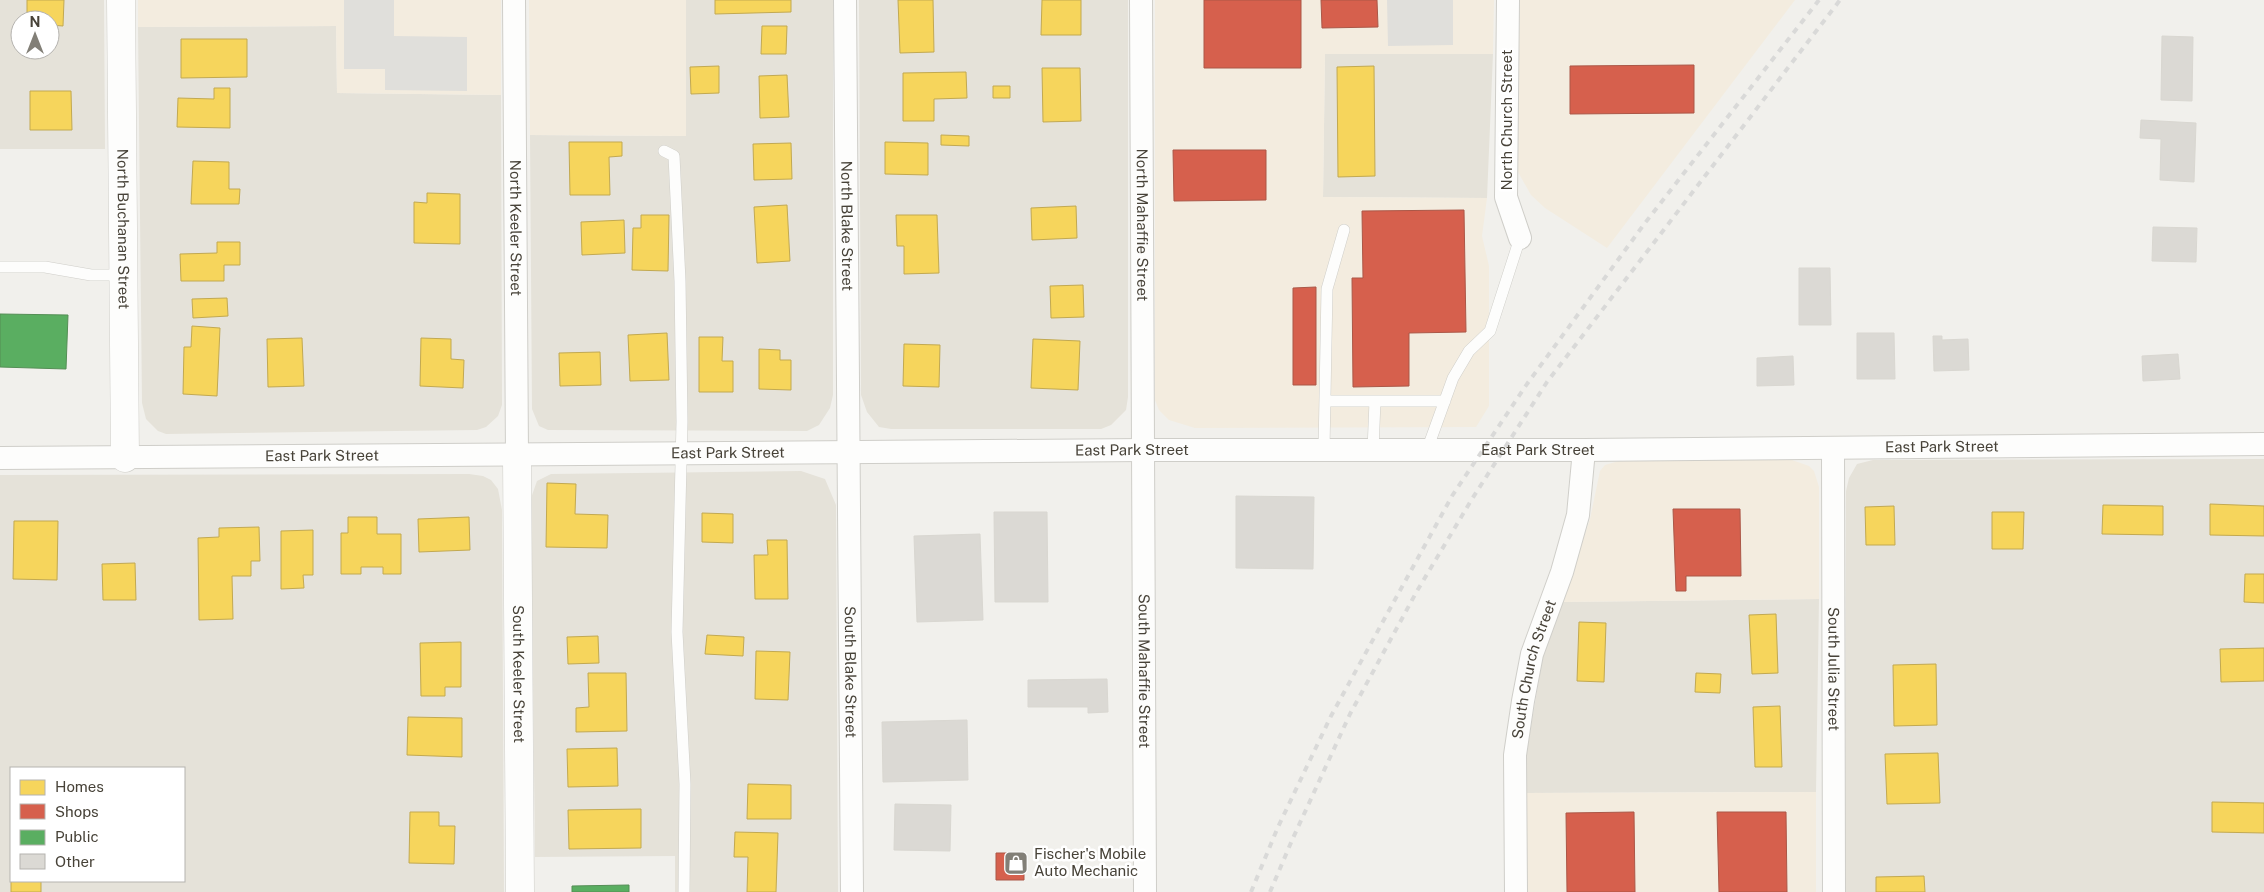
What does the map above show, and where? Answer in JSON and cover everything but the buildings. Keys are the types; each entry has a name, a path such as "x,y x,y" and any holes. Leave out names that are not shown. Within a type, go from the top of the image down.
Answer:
{"street":[{"name":"North Buchanan Street","path":"121,0 125,458"},
{"name":"North Keeler Street","path":"514,0 517,456"},
{"name":"North Blake Street","path":"845,0 849,453"},
{"name":"North Mahaffie Street","path":"1141,0 1143,450"},
{"name":"North Church Street","path":"1508,0 1506,197 1520,238"},
{"name":"East Park Street","path":"0,458 517,456 1143,450 1584,450 2264,444"},
{"name":"South Julia Street","path":"1833,448 1834,892"},
{"name":"South Mahaffie Street","path":"1143,450 1145,892"},
{"name":"South Church Street","path":"1516,892 1515,755 1523,701 1532,654 1562,572 1578,515 1584,450"},
{"name":"South Blake Street","path":"849,453 852,892"},
{"name":"South Keeler Street","path":"517,456 520,892"}],"lane":[{"path":"664,151 674,156 680,281 681,454 677,632 685,784 684,892"},
{"path":"1324,450 1327,289 1344,230"},
{"path":"1427,450 1452,378 1469,351 1490,331 1520,238"},
{"path":"0,266 45,267 91,274 123,275"},
{"path":"1325,401 1445,401"},
{"path":"1373,450 1375,401"}],"shaded area":[{"path":"0,0 104,0 105,149 0,149"},
{"path":"138,0 501,0 501,95 337,93 336,26 138,27"},
{"path":"344,0 394,0 394,36 467,37 467,91 385,90 385,69 344,69"},
{"path":"529,0 686,0 686,136 530,135"},
{"path":"686,0 833,0 833,395 830,408 819,425 807,431 548,430 539,426 532,409 530,135 686,136"},
{"path":"859,0 1128,0 1128,397 1126,410 1111,425 1101,429 891,429 879,427 867,412 861,395"},
{"path":"1155,0 1494,0 1493,54 1325,54 1323,197 1487,198 1482,236 1489,266 1489,406 1476,427 1195,428 1169,420 1159,410 1155,400"},
{"path":"1387,0 1453,0 1453,45 1388,46"},
{"path":"1520,0 1795,0 1607,248 1545,208 1531,195 1518,172"},
{"path":"336,26 337,93 501,95 502,405 498,416 486,427 477,430 166,434 158,431 146,419 142,403 138,27"},
{"path":"1325,54 1493,54 1487,198 1323,197"},
{"path":"1789,459 1809,466 1814,471 1819,487 1819,599 1562,602 1590,519 1600,471 1605,465 1619,461"},
{"path":"2264,459 2264,892 1845,892 1846,491 1849,478 1857,464 1873,460"},
{"path":"801,471 825,479 836,505 838,892 675,892 675,856 535,857 531,498 537,481 551,474"},
{"path":"469,474 483,476 491,480 498,489 502,510 504,892 0,892 0,475"},
{"path":"1819,599 1816,792 1525,793 1526,756 1545,644 1562,602"},
{"path":"1816,792 1816,892 1526,892 1525,793"}],"railway":[{"path":"1251,892 1278,827 1331,716 1452,496 1527,384 1645,223 1819,0"},
{"path":"1270,892 1350,714 1417,591 1472,499 1547,382 1840,0"}],"place":[{"name":"Fischer's Mobile Auto Mechanic","path":"1016,863"}]}
